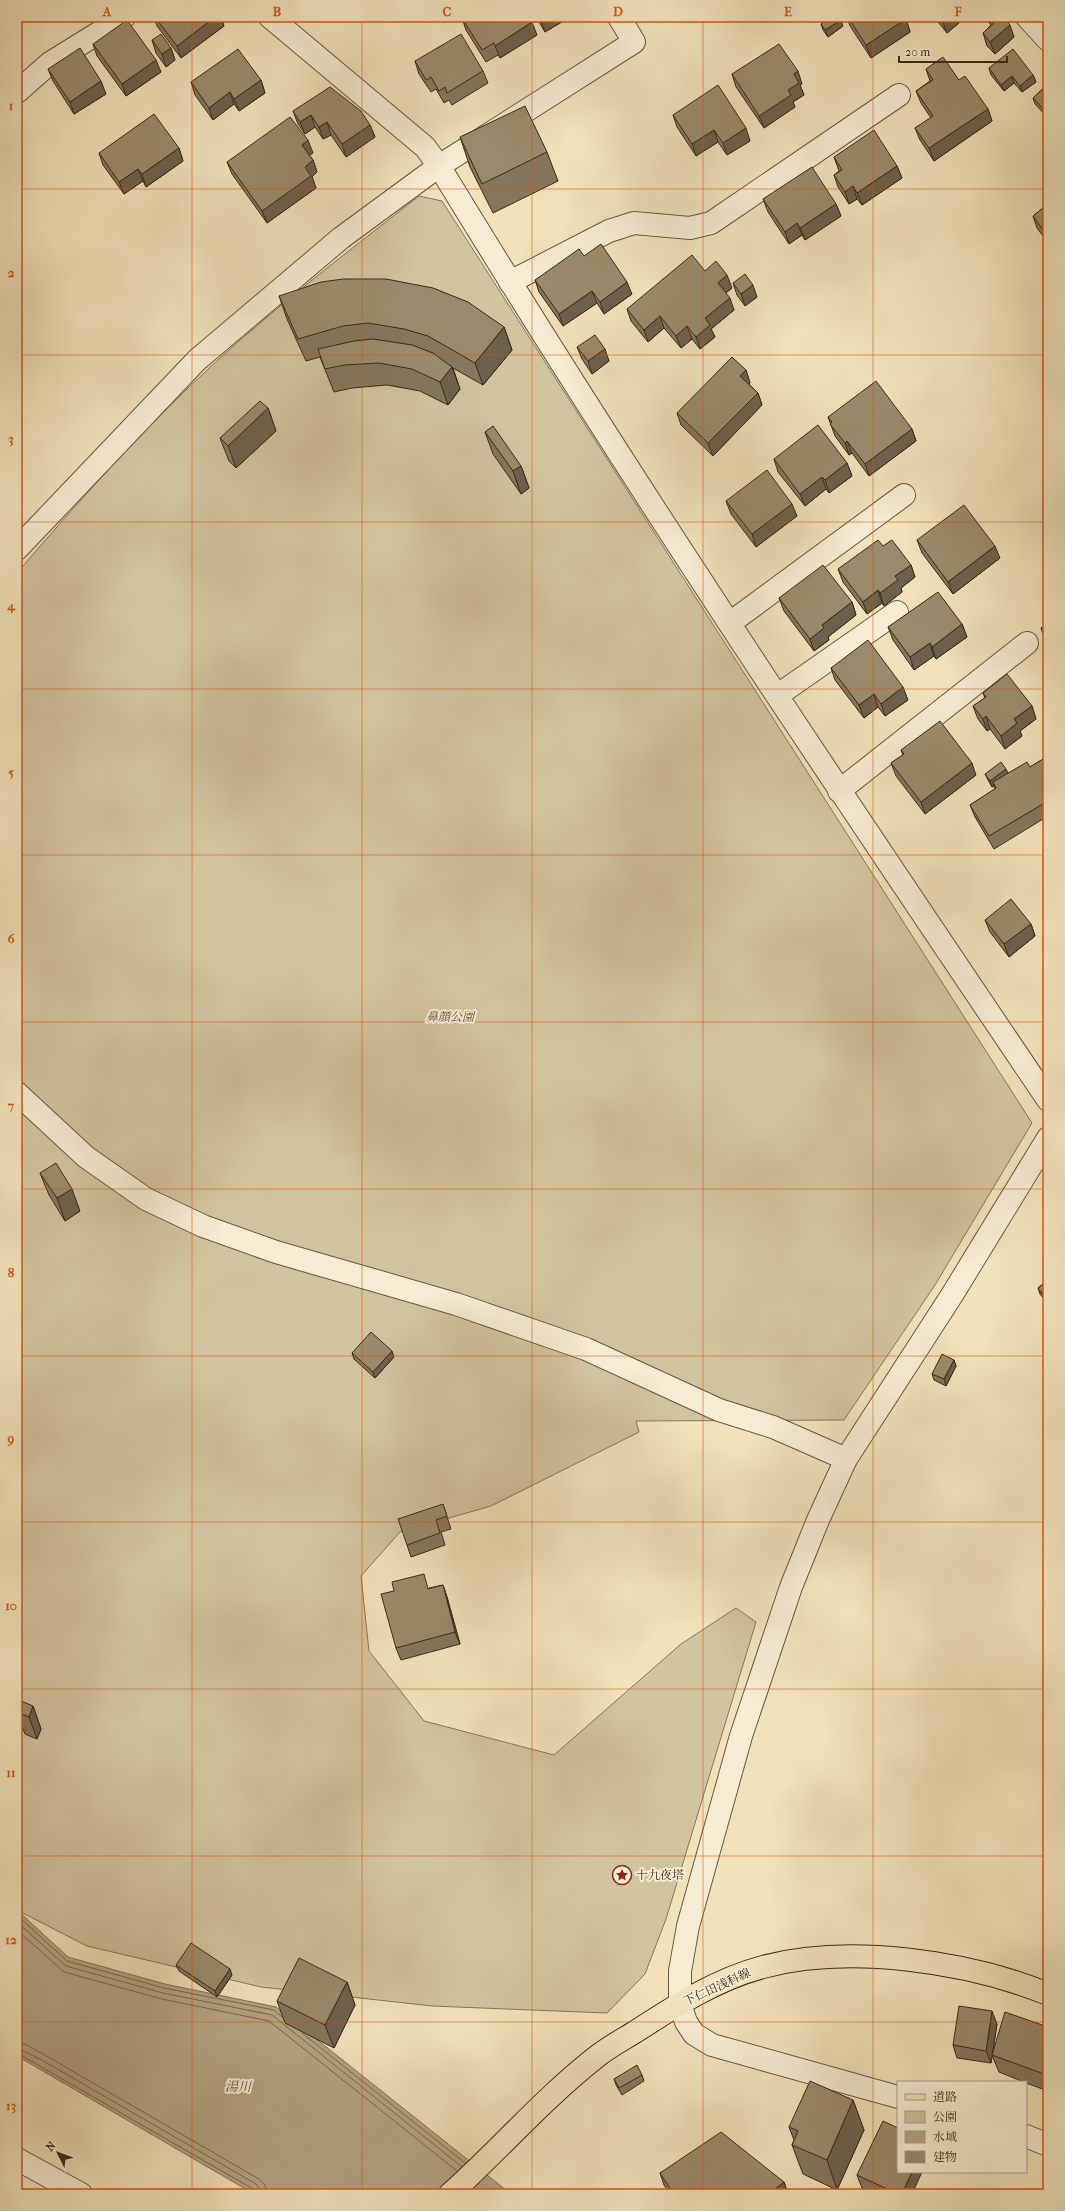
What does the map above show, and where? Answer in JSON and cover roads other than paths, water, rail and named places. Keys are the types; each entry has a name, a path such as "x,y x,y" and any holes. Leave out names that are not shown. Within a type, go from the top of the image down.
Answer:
{"main road":[{"name":"下仁田浅科線","path":"450,2194 486,2162 562,2085 596,2056 680,2004 736,1976 763,1967 793,1961 836,1957 920,1961 960,1967 999,1976 1048,1994"}],"street":[{"path":"17,92 50,63 124,17"},
{"path":"270,17 426,147 552,351 778,695 839,791 1048,1100"},
{"path":"17,549 197,360 341,238 439,166 634,42 619,17"},
{"path":"1027,17 1048,40"},
{"path":"510,282 595,238 634,223 690,228 711,223 899,94"},
{"path":"730,623 904,495"},
{"path":"778,695 897,612"},
{"path":"839,791 1027,643"},
{"path":"17,1093 86,1157 146,1199 203,1226 276,1252 456,1304 586,1349 719,1410 773,1427 846,1459"},
{"path":"897,2097 712,2045 694,2034 686,2022 680,2004 680,1971 688,1926 740,1736 791,1587 818,1520 846,1459 952,1295 1048,1138"},
{"path":"1027,2136 1048,2145"},
{"path":"17,2158 81,2194"}],"water":[{"name":"湯川","path":"17,1910 68,1957 165,1984 276,2007 511,2194 254,2194 17,2056"}],"place":[{"name":"十九夜塔","path":"622,1875"}],"park label":[{"name":"鼻顔公園","path":"450,1017"}]}
